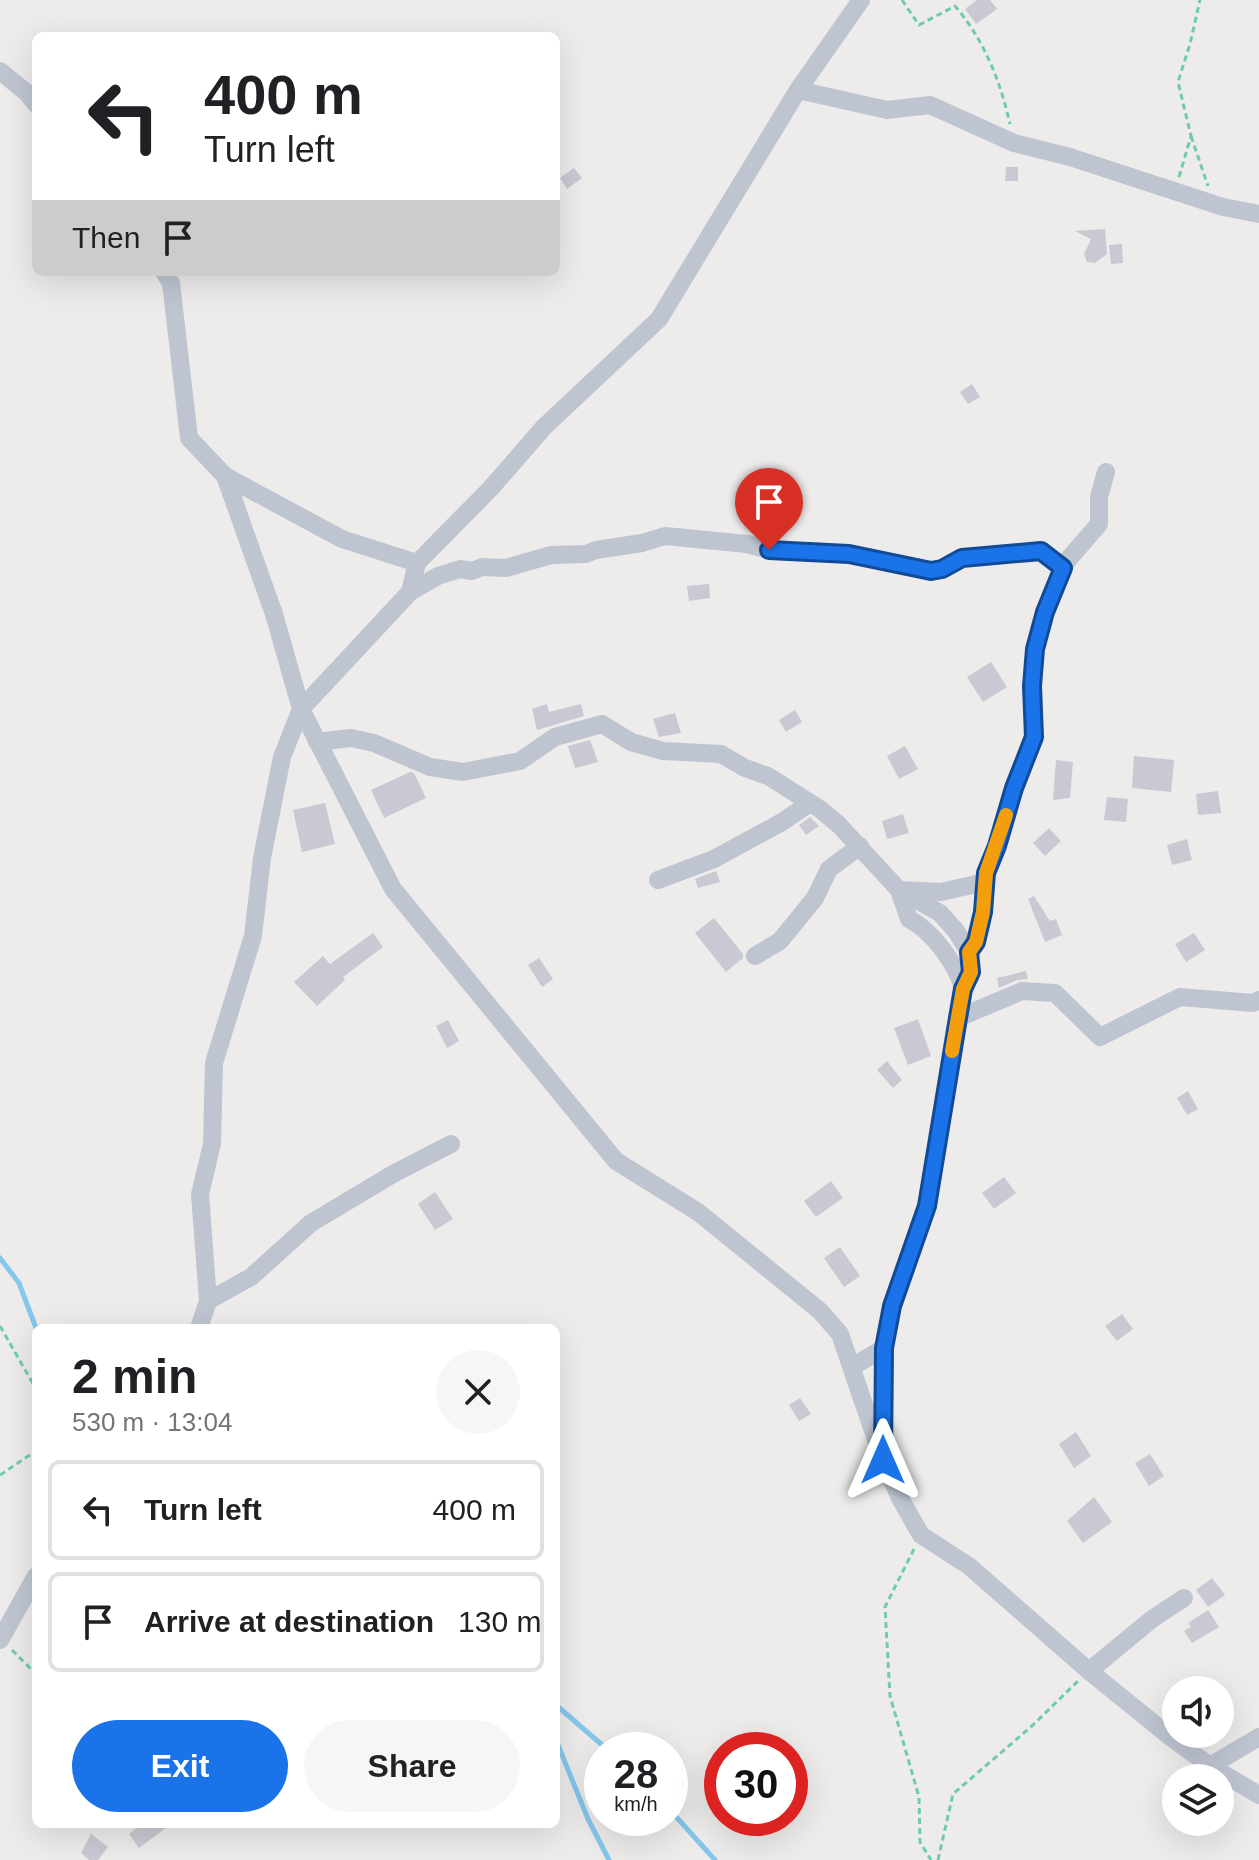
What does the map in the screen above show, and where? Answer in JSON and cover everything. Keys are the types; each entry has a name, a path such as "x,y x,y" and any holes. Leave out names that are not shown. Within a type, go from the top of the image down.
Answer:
{"street":[{"path":"410,592 417,563 491,488 544,427 659,319 798,90 861,0"},
{"path":"0,71 32,99"},
{"path":"798,90 887,110 930,105 1014,143 1070,157 1223,207 1259,214"},
{"path":"167,276 171,283 189,438 225,476 342,539 417,563"},
{"path":"969,952 976,942 983,912 985,882 1014,788 1034,737 1032,686 1035,649 1045,612 1063,568 1099,524 1099,497 1106,472"},
{"path":"225,476 274,614 301,709 393,889 616,1161 698,1212 820,1311 840,1334 883,1460 921,1535 969,1566 1089,1671 1207,1764"},
{"path":"200,1324 208,1301 200,1194 212,1144 214,1063 253,936 262,858 282,757 301,709 410,592 438,576 450,575 460,569 506,568 551,555 586,554 665,536 747,544 769,550 849,554 931,571 942,569 962,558 1041,551 1063,568"},
{"path":"317,742 351,738 374,743 430,767 463,772 520,761 555,737 602,724 631,742 663,751 721,754 745,768 768,776 810,803 839,825 899,890 940,913 956,931 969,952 971,972 963,989 927,1206 892,1306 884,1348 883,1460"},
{"path":"658,880 714,859 810,803"},
{"path":"755,956 780,941 815,898 829,869 860,846"},
{"path":"899,890 941,892 985,882"},
{"path":"899,890 909,919 920,925 959,972 963,989"},
{"path":"958,1018 1022,991 1055,993 1100,1037 1180,997 1253,1003 1259,1000"},
{"path":"208,1301 251,1277 311,1223 451,1144"},
{"path":"852,1367 884,1348"},
{"path":"0,1639 32,1583"},
{"path":"1089,1671 1152,1619 1184,1598"},
{"path":"1213,1764 1259,1737"},
{"path":"1234,1780 1259,1795"}],"path":[{"path":"902,0 919,25 955,6 974,29 1002,91 1014,143"},
{"path":"1200,0 1178,82 1209,191 1223,207"},
{"path":"1174,191 1191,136"},
{"path":"0,1326 32,1382"},
{"path":"0,1475 32,1454"},
{"path":"921,1535 885,1607 890,1696 919,1797 920,1842 931,1860"},
{"path":"0,1639 32,1670"},
{"path":"938,1860 953,1794 1033,1725 1089,1671"}],"building":[{"path":"977,0 990,0 997,9 976,24 965,9"},
{"path":"1006,167 1018,167 1018,181 1005,181"},
{"path":"574,168 582,178 567,189 560,178"},
{"path":"1105,229 1107,254 1095,263 1087,262 1084,254 1091,239 1075,231"},
{"path":"1122,244 1123,263 1111,264 1109,245"},
{"path":"972,384 980,397 968,404 960,392"},
{"path":"709,584 710,598 689,601 687,586"},
{"path":"991,662 1007,687 983,702 967,677"},
{"path":"547,704 549,712 581,704 584,716 537,730 532,709"},
{"path":"795,710 802,722 786,732 779,720"},
{"path":"675,713 681,733 659,737 653,719"},
{"path":"590,740 598,762 575,768 568,746"},
{"path":"905,746 918,769 899,779 887,756"},
{"path":"1134,756 1174,760 1171,792 1132,788"},
{"path":"1056,760 1073,762 1070,798 1053,800"},
{"path":"410,772 414,773 426,798 384,818 371,790"},
{"path":"1218,791 1221,813 1198,815 1196,794"},
{"path":"1107,797 1128,799 1126,822 1104,820"},
{"path":"325,803 335,844 302,852 293,810"},
{"path":"903,814 909,833 887,839 882,821"},
{"path":"810,817 819,826 806,835 799,825"},
{"path":"1049,828 1061,841 1045,856 1033,843"},
{"path":"1187,839 1192,860 1172,865 1167,845"},
{"path":"716,871 720,882 698,888 695,879"},
{"path":"1034,896 1050,921 1056,919 1062,935 1045,942 1028,899"},
{"path":"714,918 743,954 743,958 726,972 695,933"},
{"path":"373,933 383,947 343,977 345,980 317,1006 294,982 323,956 330,964"},
{"path":"1194,933 1205,950 1186,962 1175,944"},
{"path":"539,958 553,979 542,987 528,965"},
{"path":"1026,971 1028,979 999,988 997,978"},
{"path":"918,1019 931,1056 908,1065 894,1028"},
{"path":"448,1020 459,1041 447,1048 436,1026"},
{"path":"887,1061 902,1080 893,1088 877,1070"},
{"path":"1188,1091 1198,1109 1187,1115 1177,1098"},
{"path":"1004,1177 1016,1193 994,1209 982,1193"},
{"path":"831,1181 843,1198 816,1217 804,1201"},
{"path":"435,1192 453,1219 435,1230 418,1204"},
{"path":"840,1247 860,1276 844,1287 824,1258"},
{"path":"1122,1314 1133,1329 1117,1341 1105,1326"},
{"path":"800,1398 811,1414 799,1421 789,1405"},
{"path":"1076,1432 1091,1456 1074,1468 1059,1444"},
{"path":"1150,1454 1164,1476 1149,1486 1135,1463"},
{"path":"1094,1497 1112,1522 1083,1543 1067,1521"},
{"path":"1212,1578 1225,1595 1208,1607 1196,1590"},
{"path":"1208,1610 1219,1627 1192,1643 1184,1631 1191,1627 1188,1623"},
{"path":"137,1828 166,1828 139,1848 129,1834"},
{"path":"91,1834 108,1847 98,1860 89,1860 81,1853"}],"waterway":[{"path":"0,1258 19,1283 34,1324"},
{"path":"560,1708 587,1732"},
{"path":"560,1750 588,1819 609,1860"},
{"path":"688,1830 715,1860"}],"slow traffic":[{"path":"952,1051 963,989 971,972 969,952 976,942 983,912 986,873 1006,815"}],"route":[{"path":"769,550 849,554 931,571 942,569 962,558 1041,551 1063,568 1045,612 1035,649 1032,686 1034,737 986,873 983,912 976,942 969,952 971,972 963,989 927,1206 892,1306 884,1348 883,1460"}]}
